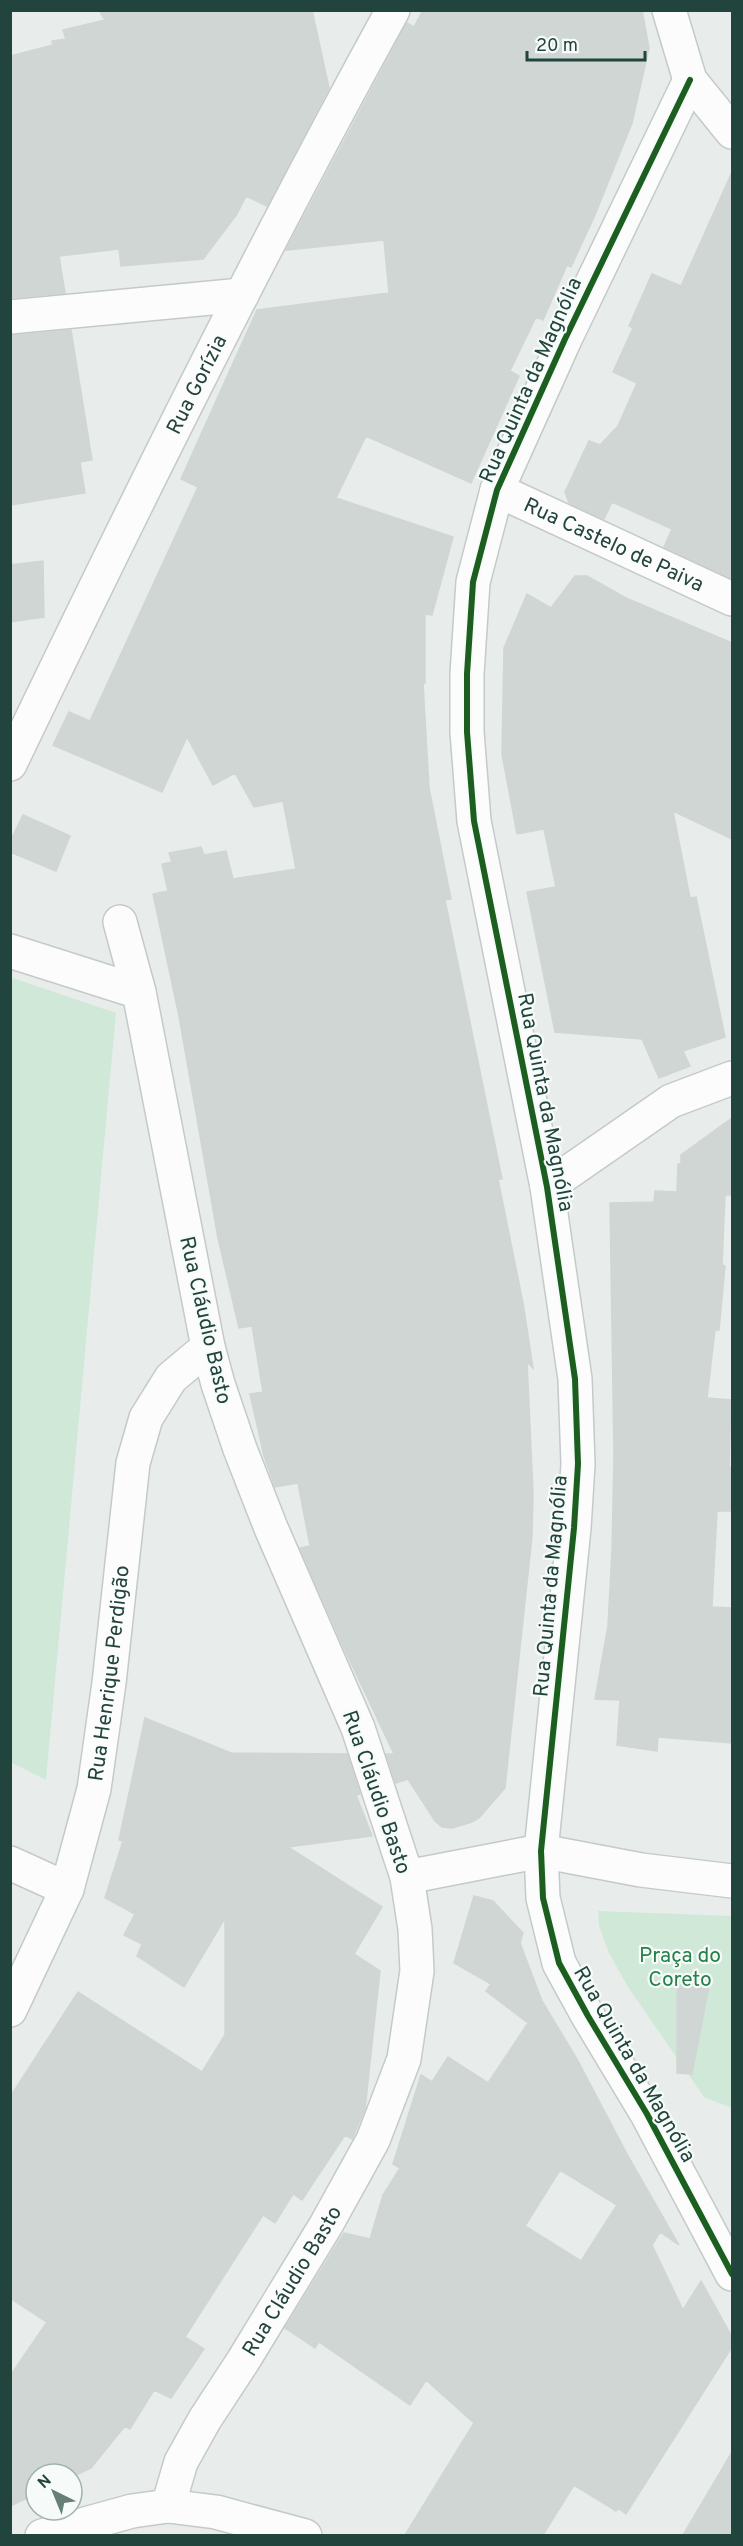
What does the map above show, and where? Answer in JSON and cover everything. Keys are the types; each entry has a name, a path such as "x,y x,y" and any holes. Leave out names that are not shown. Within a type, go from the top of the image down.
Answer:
{"street":[{"name":"Rua Gorízia","path":"10,764 112,551 341,104 393,10"},
{"path":"669,10 690,80 732,132"},
{"name":"Rua Quinta da Magnólia","path":"690,80 565,339 497,490 473,582 467,674 467,732 474,821 547,1187 575,1379 578,1464 573,1539 541,1851 543,1898 559,1963 647,2114 732,2274"},
{"path":"10,317 242,296"},
{"name":"Rua Castelo de Paiva","path":"497,490 732,599"},
{"name":"Rua Cláudio Basto","path":"120,922 139,992 208,1347 240,1449 271,1528 358,1728 407,1877 415,1929 417,1971 404,2059 373,2140 326,2225 190,2445 181,2462 168,2506"},
{"path":"10,951 139,992"},
{"path":"547,1187 671,1101 732,1078"},
{"name":"Rua Henrique Perdigão","path":"10,2010 67,1889 94,1789 109,1683 133,1463 146,1418 171,1378 208,1347"},
{"path":"407,1877 541,1851 641,1870 732,1881"},
{"path":"10,1863 67,1889"},
{"path":"42,2535 132,2511 168,2506 216,2512 305,2535"}],"green space":[{"path":"10,977 116,1013 46,1780 10,1762"},
{"name":"Praça do Coreto","path":"598,1911 732,1916 732,2108 704,2097 628,1987 609,1953 599,1926"}],"building":[{"path":"99,10 312,10 329,88 267,206 246,196 237,214 203,259 121,266 119,249 59,256 65,293 10,298 10,56 53,45 52,41 66,39 63,30 105,20"},
{"path":"423,10 642,10 649,48 632,123 595,215 571,267 567,265 543,320 536,317 510,371 519,376 471,483 366,436 336,498 453,537 432,615 425,614 425,683 423,683 429,788 451,899 445,900 502,1179 498,1179 523,1303 533,1368 527,1362 533,1493 532,1536 505,1788 479,1818 452,1828 442,1827 435,1821 408,1779 396,1783 386,1754 394,1754 300,1548 310,1546 298,1483 275,1487 264,1456 250,1394 263,1392 252,1326 239,1328 218,1238 179,1016 153,894 168,891 162,864 172,862 169,853 201,847 204,855 226,851 233,879 296,869 283,801 254,807 235,773 213,785 187,737 162,792 53,745 69,712 90,721 198,487 181,479 257,310 389,293 384,240 286,250 407,23 414,27"},
{"path":"732,172 732,579 664,547 672,529 612,502 604,519 569,503 565,492 589,441 600,445 618,426 637,383 613,372 633,328 629,326 652,274 681,286"},
{"path":"71,330 92,460 80,462 85,493 10,505 10,336"},
{"path":"43,561 44,617 10,622 10,565"},
{"path":"575,576 587,576 626,598 732,643 732,839 673,811 690,898 696,897 725,1037 683,1051 690,1066 659,1078 642,1039 555,1032 527,892 556,887 544,829 517,834 502,754 504,648 527,594 551,608"},
{"path":"23,815 70,836 56,871 10,852 10,842"},
{"path":"732,1118 732,1195 725,1195 722,1265 725,1266 719,1330 715,1330 707,1398 731,1400 729,1467 732,1467 732,1511 717,1511 712,1607 732,1608 732,1743 658,1737 657,1751 617,1745 620,1700 595,1699 608,1626 612,1550 614,1455 610,1203 654,1202 655,1191 677,1192 678,1164 681,1164 681,1155"},
{"path":"145,1718 231,1753 347,1754 360,1794 356,1795 372,1836 288,1847 382,1907 354,1954 380,1971 365,2109 352,2139 345,2135 302,2200 293,2194 275,2223 263,2215 185,2337 204,2349 171,2398 154,2390 130,2429 125,2426 91,2468 84,2471 84,2462 24,2462 24,2500 10,2506 10,2376 47,2322 10,2298 10,2097 78,1992 202,2072 225,2035 225,1918 184,1987 137,1956 142,1944 124,1935 135,1914 105,1898 123,1841 119,1840"},
{"path":"474,1896 493,1901 523,1933 520,1943 542,2001 577,2059 627,2154 679,2245 660,2232 652,2245 683,2310 701,2281 732,2337 732,2347 626,2514 618,2508 616,2511 574,2485 543,2535 405,2535 474,2423 426,2380 410,2405 319,2342 315,2348 285,2328 344,2233 370,2239 383,2195 400,2168 393,2164 421,2075 432,2082 448,2057 488,2083 528,2023 486,1991 491,1984 454,1963","holes":["560,2170 617,2205 581,2261 525,2226"]},
{"path":"679,1979 710,1981 692,2074 677,2073"},
{"path":"732,2452 732,2535 683,2535"}],"cycle path":[{"path":"690,80 565,339 497,490 473,582 467,674 467,732 474,821 547,1187 575,1379 578,1464 574,1528 541,1851 543,1898 559,1963 647,2114 732,2274"}]}
